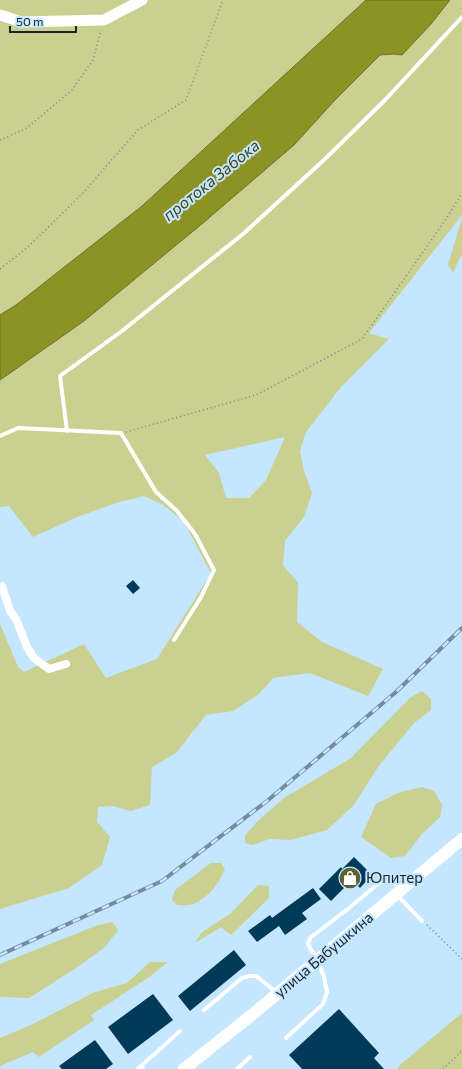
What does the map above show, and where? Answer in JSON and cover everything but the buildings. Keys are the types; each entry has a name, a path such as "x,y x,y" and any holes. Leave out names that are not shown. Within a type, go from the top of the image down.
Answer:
{"main road":[{"name":"улица Бабушкина","path":"184,1069 278,993 462,839"}],"street":[{"path":"0,15 22,22 104,20 142,0"},
{"path":"1,585 10,611 16,619 28,648 34,658 49,669 66,664"}],"lane":[{"path":"67,431 60,376 122,331 243,234 325,159 385,100 462,17"},
{"path":"0,436 18,428 121,433 156,492 177,511 195,534 214,570 201,597 174,640"},
{"path":"286,1038 323,1004 327,992 324,977 308,944 310,938 385,878 391,878 399,892 422,921"},
{"path":"204,1010 242,978 250,976 256,976 278,993"},
{"path":"140,1068 180,1031"},
{"path":"237,1069 250,1057"}],"path":[{"path":"0,269 30,246 82,194 138,130 186,100 223,0"},
{"path":"0,140 27,128 72,90 93,60 104,20"},
{"path":"121,433 256,395 362,340 446,219 462,193"},
{"path":"422,921 462,959"},
{"path":"443,1069 462,1051"}],"green space":[{"path":"0,0 366,0 142,206 16,305 0,315"},
{"path":"450,0 462,0 462,215 369,333 389,339 341,387 306,432 300,451 304,471 312,493 304,517 285,541 283,565 298,583 297,622 322,642 383,669 368,696 310,673 273,678 259,694 233,711 206,715 176,753 152,767 150,805 131,811 112,806 98,807 97,822 110,837 102,865 69,888 0,909 0,624 18,667 24,672 84,644 106,678 157,659 211,573 184,522 162,504 144,496 119,502 77,517 33,537 9,506 0,507 0,380 84,321 203,223 294,145 335,100 380,55 402,55 431,24","holes":["285,437 266,480 249,498 226,498 219,473 205,455"]},
{"path":"462,218 462,254 453,273 448,265"},
{"path":"422,691 431,699 431,710 414,723 378,767 354,805 327,830 291,840 269,839 253,845 245,843 245,835 259,820 284,798 351,758 410,698"},
{"path":"422,787 434,791 442,805 440,817 422,834 405,856 391,858 361,837 376,804 398,793"},
{"path":"211,863 221,863 225,869 220,880 212,890 193,904 177,905 172,900 175,890"},
{"path":"258,885 269,886 269,898 231,935 221,927 195,943 201,933 230,914"},
{"path":"112,922 118,930 105,947 79,966 29,998 0,997 0,964 98,925"},
{"path":"150,962 168,962 149,977 91,1015 94,1020 39,1057 33,1052 0,1066 0,1038 31,1025 95,992 127,983"},
{"path":"462,1013 462,1069 397,1069 400,1065"}],"water":[{"name":"протока Забока","path":"366,0 450,0 431,24 402,55 380,55 335,100 294,145 203,223 84,321 0,380 0,315 16,305 142,206"}],"railway":[{"path":"0,955 162,881 267,801 396,692 462,628"}],"place":[{"name":"Юпитер","path":"350,878"}]}
